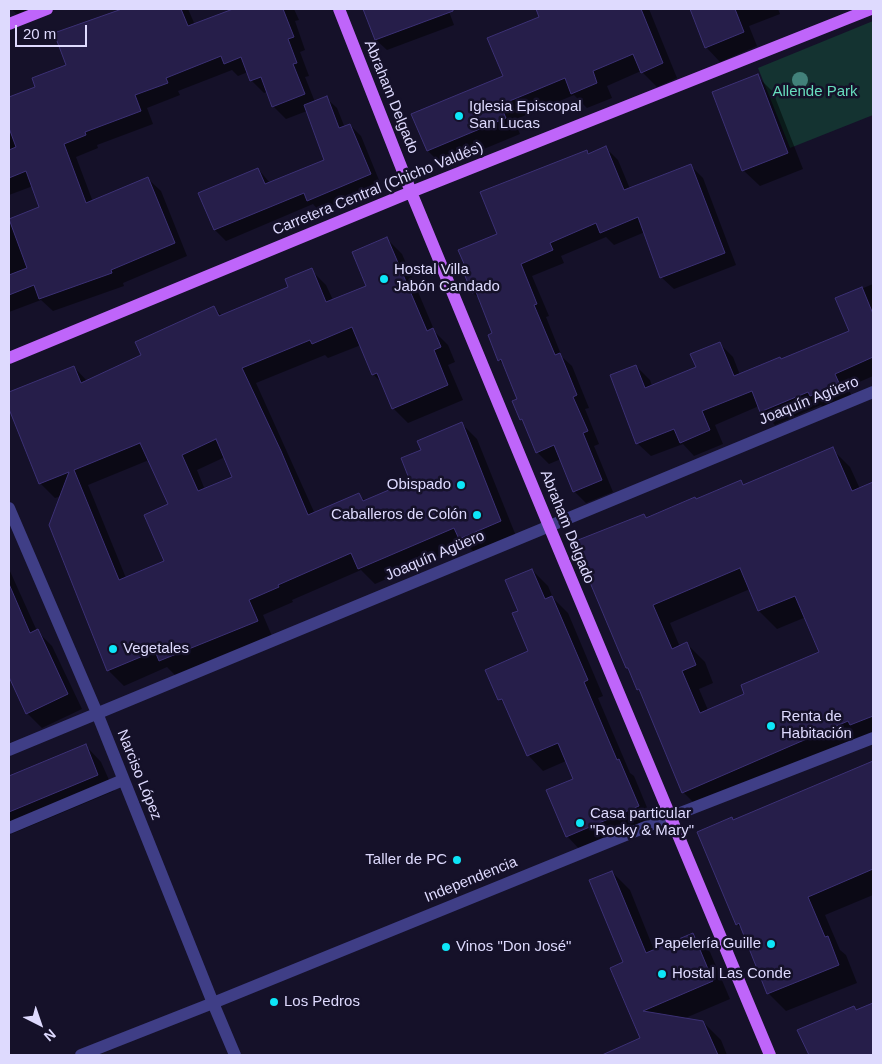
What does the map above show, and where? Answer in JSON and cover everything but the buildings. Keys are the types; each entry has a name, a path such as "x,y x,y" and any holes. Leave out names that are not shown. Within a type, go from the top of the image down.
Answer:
{"main road":[{"path":"9,24 47,9"},
{"name":"Abraham Delgado","path":"339,9 411,192 770,1055"},
{"name":"Carretera Central (Chicho Valdés)","path":"9,358 411,192 871,9"}],"street":[{"name":"Joaquín Agüero","path":"9,750 873,392"},
{"name":"Narciso López","path":"9,508 97,713 235,1055"},
{"name":"Independencia","path":"81,1055 670,817 873,738"},
{"path":"9,828 124,780"}],"green space":[{"name":"Allende Park","path":"873,21 873,115 790,148 758,68"}],"place":[{"name":"Iglesia Episcopal San Lucas","path":"459,116"},
{"name":"Hostal Villa Jabón Candado","path":"384,279"},
{"name":"Obispado","path":"461,485"},
{"name":"Caballeros de Colón","path":"477,515"},
{"name":"Vegetales","path":"113,649"},
{"name":"Renta de Habitación","path":"771,726"},
{"name":"Casa particular \"Rocky & Mary\"","path":"580,823"},
{"name":"Taller de PC","path":"457,860"},
{"name":"Papelería Guille","path":"771,944"},
{"name":"Vinos \"Don José\"","path":"446,947"},
{"name":"Hostal Las Conde","path":"662,974"},
{"name":"Los Pedros","path":"274,1002"}]}
